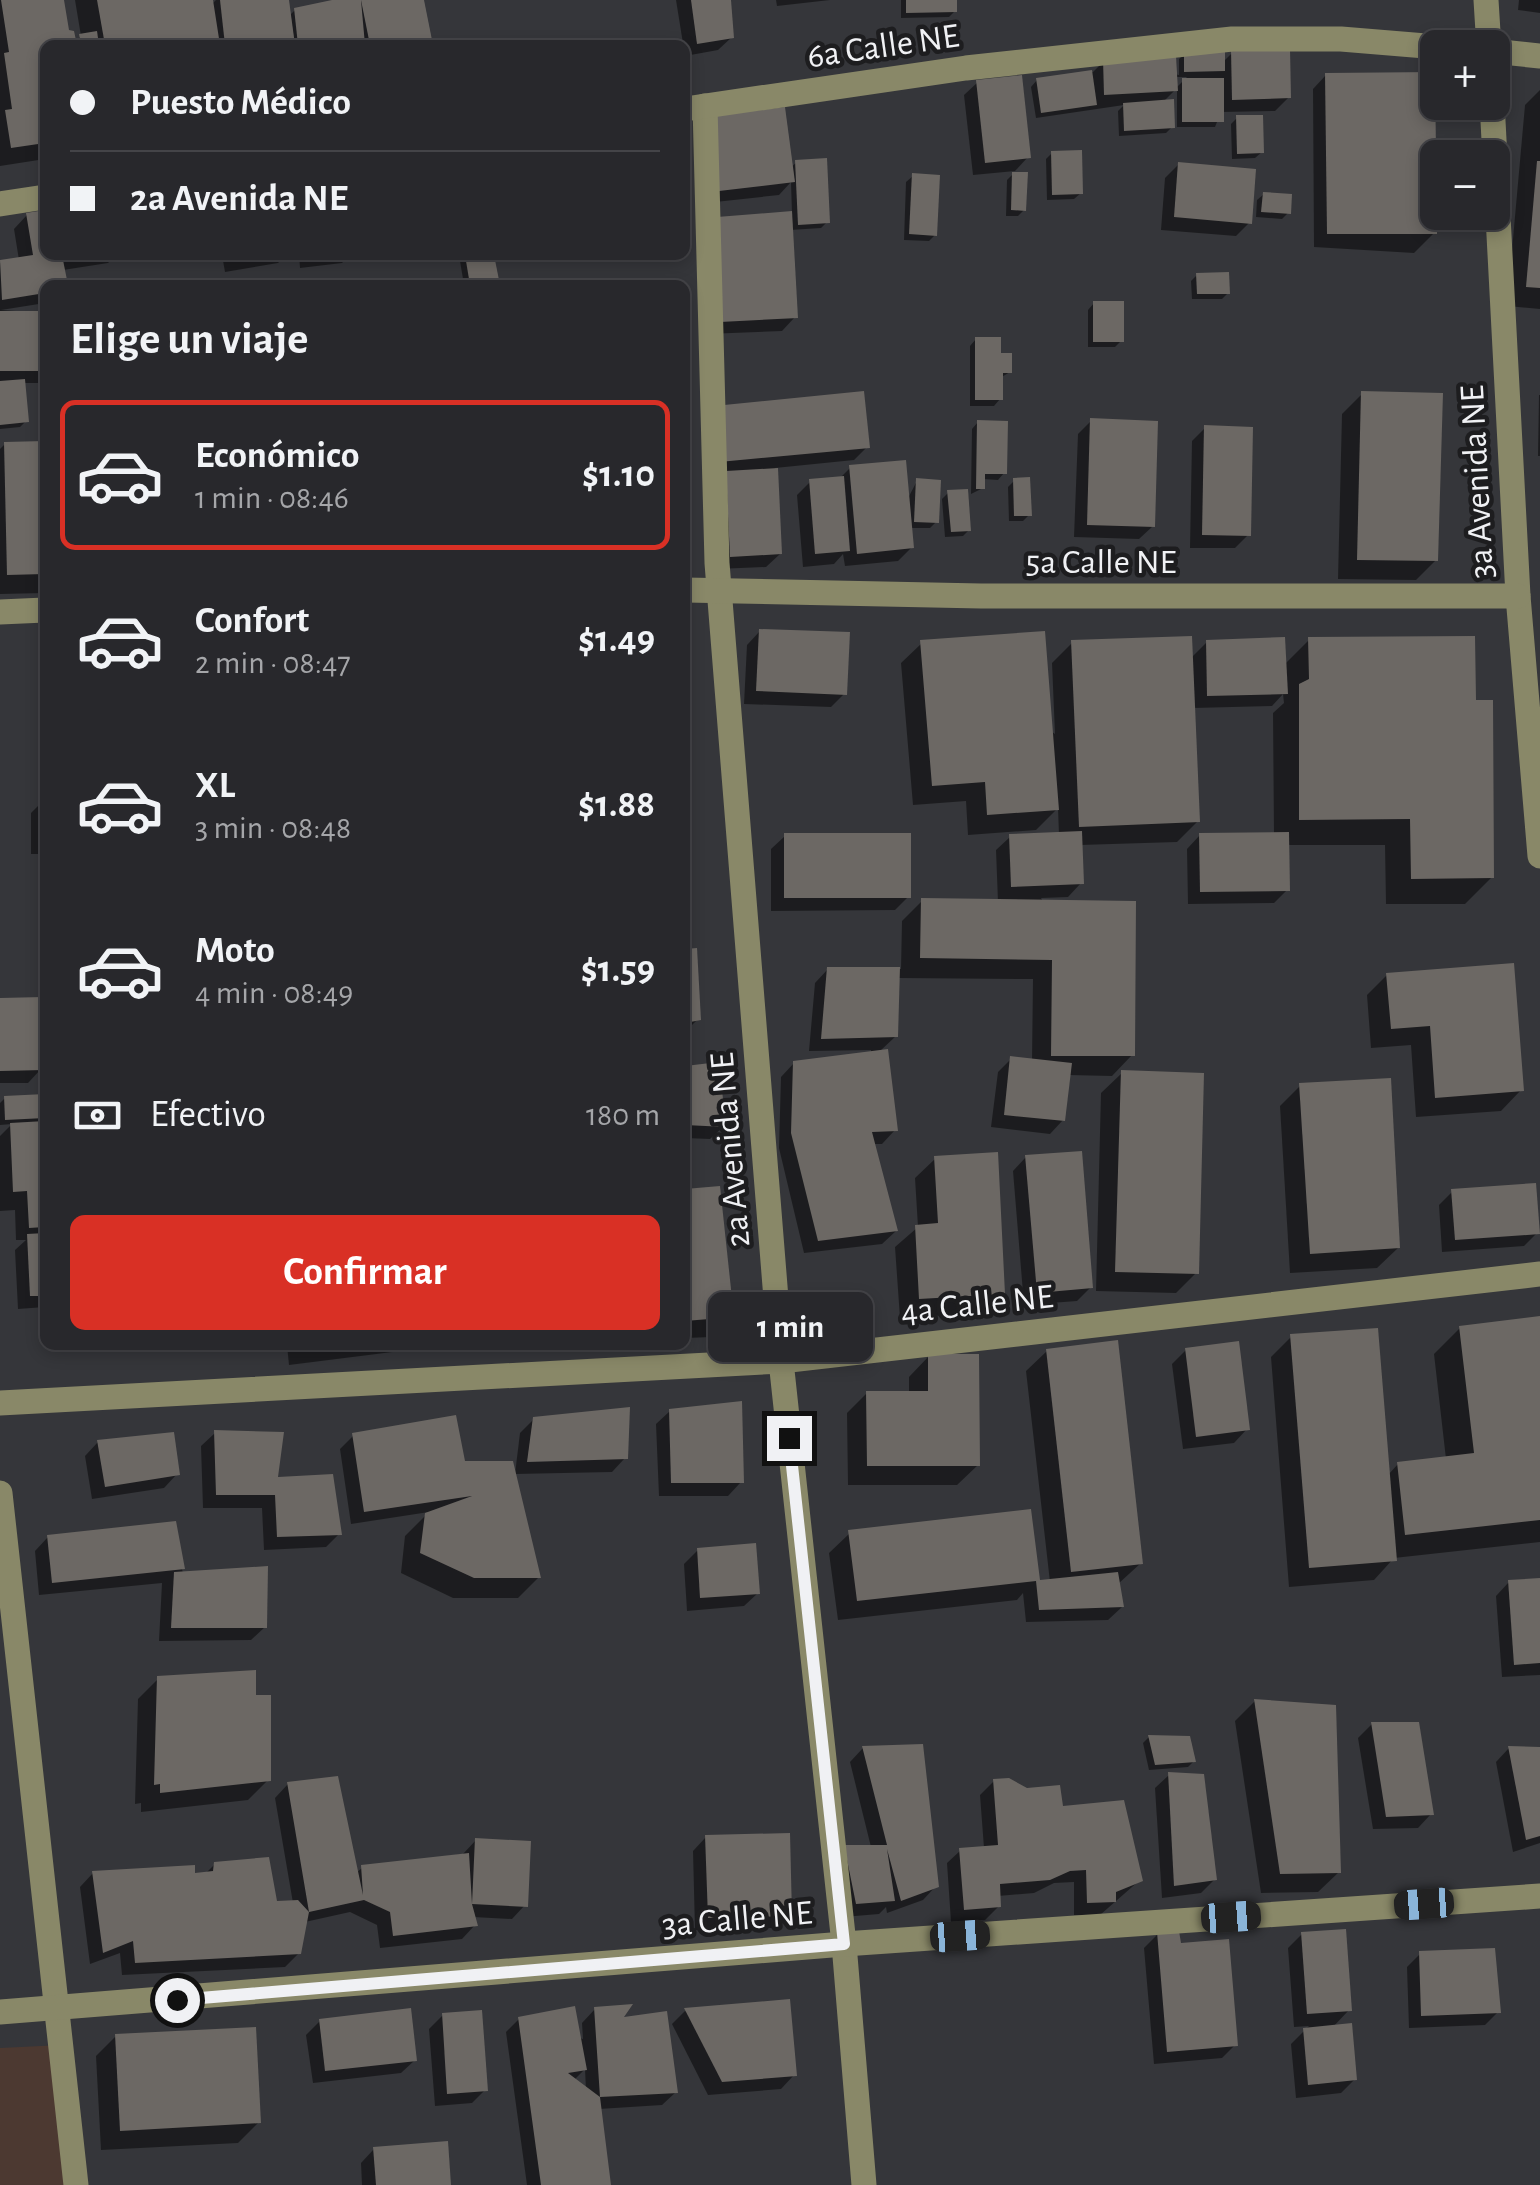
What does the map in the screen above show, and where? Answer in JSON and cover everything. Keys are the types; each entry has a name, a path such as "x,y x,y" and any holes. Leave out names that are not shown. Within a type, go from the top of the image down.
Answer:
{"street":[{"path":"1486,0 1489,30"},
{"name":"6a Calle NE","path":"695,107 966,68 1232,39 1341,39 1420,46"},
{"path":"1510,52 1540,56"},
{"name":"2a Avenida NE","path":"695,107 720,589 781,1361 844,1944 864,2185"},
{"name":"3a Avenida NE","path":"1493,120 1518,596 1540,856"},
{"path":"0,204 40,198"},
{"name":"5a Calle NE","path":"690,590 981,596 1518,596"},
{"path":"0,612 40,610"},
{"name":"4a Calle NE","path":"0,1404 781,1361 1540,1274"},
{"path":"0,1492 76,2185"},
{"name":"3a Calle NE","path":"0,2012 844,1944 1540,1896"}],"shaded area":[{"path":"62,2045 71,2185 0,2185 0,2048"}],"building":[{"path":"1,0 64,0 69,30 74,31 76,40 40,40 40,144 11,148 5,110 12,109 4,53 9,52"},
{"path":"97,0 213,0 219,40 104,40"},
{"path":"220,0 289,0 294,40 224,40"},
{"path":"332,0 361,0 365,40 297,40 294,8"},
{"path":"361,0 424,0 432,40 369,40"},
{"path":"691,0 731,0 734,38 697,44"},
{"path":"906,0 957,0 957,12 906,13"},
{"path":"97,31 98,40 80,40 79,34"},
{"path":"1290,49 1291,98 1232,100 1231,50"},
{"path":"1184,50 1225,50 1225,71 1184,72"},
{"path":"1176,56 1178,91 1104,95 1103,59"},
{"path":"1092,70 1097,105 1041,113 1036,78"},
{"path":"1420,72 1420,120 1436,120 1436,140 1420,140 1420,230 1437,230 1437,234 1327,234 1325,73"},
{"path":"1022,75 1031,158 985,163 976,80"},
{"path":"1182,78 1224,78 1224,122 1182,122"},
{"path":"1174,99 1175,128 1124,131 1123,103"},
{"path":"785,107 795,182 719,191 709,116"},
{"path":"1236,115 1263,115 1264,153 1237,154"},
{"path":"1082,150 1083,194 1052,195 1051,151"},
{"path":"827,158 830,223 798,225 795,160"},
{"path":"1540,161 1540,288 1526,287"},
{"path":"1178,162 1256,169 1252,224 1174,217"},
{"path":"1012,172 1028,172 1026,211 1011,210"},
{"path":"912,173 940,175 937,236 909,234"},
{"path":"1263,192 1292,194 1291,214 1261,212"},
{"path":"40,211 40,260 63,260 67,280 40,280 40,294 2,300 0,260 33,255 26,213"},
{"path":"792,211 798,318 720,322 717,217"},
{"path":"466,260 495,260 499,280 469,280"},
{"path":"1229,272 1230,294 1197,294 1196,273"},
{"path":"1093,301 1124,301 1124,342 1093,342"},
{"path":"0,311 40,311 40,371 0,371"},
{"path":"975,337 1001,337 1001,353 1012,353 1012,373 1003,373 1003,400 975,400"},
{"path":"25,379 29,422 0,425 0,381"},
{"path":"864,391 870,448 719,462 714,406"},
{"path":"1361,391 1443,393 1438,561 1357,560"},
{"path":"1090,418 1158,421 1155,527 1087,525"},
{"path":"977,420 1008,421 1007,474 985,474 985,489 976,489"},
{"path":"1204,425 1253,427 1251,536 1202,535"},
{"path":"40,441 40,574 7,575 4,442"},
{"path":"906,460 914,548 857,554 849,465"},
{"path":"778,468 782,554 730,557 726,471"},
{"path":"844,476 850,551 815,554 809,479"},
{"path":"1030,477 1032,516 1014,516 1013,478"},
{"path":"916,478 941,480 939,523 914,522"},
{"path":"968,489 971,531 951,532 947,490"},
{"path":"759,629 850,632 847,695 756,691"},
{"path":"1045,631 1059,810 987,815 985,782 932,786 920,640"},
{"path":"1192,636 1200,822 1079,827 1071,640"},
{"path":"1475,636 1476,700 1493,700 1494,878 1411,879 1410,819 1299,820 1299,684 1309,679 1308,637"},
{"path":"1285,637 1288,694 1207,696 1206,640"},
{"path":"1082,831 1084,884 1011,887 1009,834"},
{"path":"1289,832 1290,891 1200,892 1199,833"},
{"path":"784,833 911,833 911,898 784,898"},
{"path":"921,898 1136,901 1135,1056 1051,1056 1052,960 920,958"},
{"path":"697,948 701,1020 690,1022 690,949"},
{"path":"1514,963 1524,1091 1435,1098 1430,1026 1391,1029 1386,973"},
{"path":"827,967 900,967 898,1037 821,1039"},
{"path":"40,997 40,1070 0,1071 0,998"},
{"path":"888,1049 898,1131 872,1132 898,1231 818,1241 791,1133 793,1061"},
{"path":"1010,1056 1072,1063 1065,1121 1004,1115"},
{"path":"719,1062 726,1127 690,1125 690,1065"},
{"path":"1121,1070 1204,1073 1199,1274 1115,1272"},
{"path":"1391,1078 1400,1248 1310,1254 1299,1083"},
{"path":"40,1094 40,1118 5,1120 4,1096"},
{"path":"40,1121 40,1227 29,1228 27,1191 13,1192 10,1123"},
{"path":"1082,1151 1093,1288 1037,1293 1025,1155"},
{"path":"998,1152 1005,1294 919,1299 915,1225 938,1223 934,1156"},
{"path":"1536,1183 1540,1234 1455,1240 1451,1189"},
{"path":"720,1186 734,1317 690,1321 690,1189"},
{"path":"40,1233 40,1296 30,1296 27,1234"},
{"path":"1540,1316 1540,1520 1405,1535 1397,1462 1474,1453 1459,1326"},
{"path":"1378,1328 1397,1561 1309,1568 1290,1334"},
{"path":"1118,1340 1143,1564 1071,1572 1046,1349"},
{"path":"1239,1341 1250,1430 1196,1437 1185,1348"},
{"path":"928,1354 979,1354 980,1466 867,1466 866,1391 928,1391"},
{"path":"742,1401 744,1483 671,1483 669,1409"},
{"path":"630,1407 628,1459 527,1462 533,1417"},
{"path":"456,1415 465,1461 513,1461 541,1578 474,1578 420,1553 425,1513 472,1496 364,1512 352,1433"},
{"path":"214,1430 284,1432 278,1477 333,1474 342,1535 277,1537 275,1495 216,1495"},
{"path":"174,1432 180,1475 105,1487 97,1440"},
{"path":"1031,1509 1040,1580 1118,1572 1124,1607 1039,1610 1036,1581 857,1601 848,1530"},
{"path":"176,1521 185,1569 52,1583 47,1535"},
{"path":"756,1543 760,1594 700,1598 697,1548"},
{"path":"268,1566 267,1628 171,1628 174,1572"},
{"path":"1540,1578 1540,1663 1514,1665 1508,1580"},
{"path":"256,1670 256,1695 271,1695 271,1781 160,1793 160,1784 154,1785 157,1676"},
{"path":"1254,1699 1336,1705 1341,1873 1280,1874"},
{"path":"1371,1722 1419,1722 1434,1815 1386,1817"},
{"path":"1148,1735 1190,1736 1196,1762 1155,1765"},
{"path":"923,1744 939,1887 901,1901 887,1849 895,1901 856,1904 844,1845 887,1845 862,1746"},
{"path":"1508,1746 1540,1747 1540,1836 1526,1840"},
{"path":"1168,1772 1204,1774 1217,1880 1174,1886"},
{"path":"338,1776 363,1895 361,1865 469,1853 472,1904 478,1926 393,1936 390,1912 364,1900 309,1912 287,1782"},
{"path":"1009,1778 1027,1788 1060,1785 1063,1806 1124,1800 1143,1881 1116,1892 1116,1902 1087,1903 1086,1870 1070,1871 1050,1880 1000,1884 1001,1907 964,1910 959,1848 998,1845 993,1779"},
{"path":"790,1833 792,1916 708,1918 705,1835"},
{"path":"475,1838 531,1841 528,1907 472,1904"},
{"path":"269,1857 277,1901 298,1900 309,1912 301,1954 135,1963 133,1941 103,1953 92,1871 195,1865 195,1873 213,1871 214,1862"},
{"path":"1346,1929 1352,2011 1307,2014 1301,1932"},
{"path":"1179,1931 1181,1943 1229,1939 1238,2046 1167,2052 1157,1932"},
{"path":"1495,1948 1501,2013 1421,2016 1419,1951"},
{"path":"790,1999 797,2076 722,2082 684,2008"},
{"path":"633,2004 624,2017 667,2011 678,2093 600,2097 594,2007"},
{"path":"575,2006 587,2070 568,2073 600,2097 611,2185 541,2185 518,2017"},
{"path":"411,2008 417,2061 325,2071 319,2019"},
{"path":"482,2010 488,2091 447,2094 442,2013"},
{"path":"1352,2023 1357,2080 1308,2085 1303,2028"},
{"path":"256,2027 261,2123 120,2131 115,2034"},
{"path":"448,2141 451,2185 376,2185 373,2147"}],"route":[{"path":"177,2000 844,1944 789,1438"}]}
